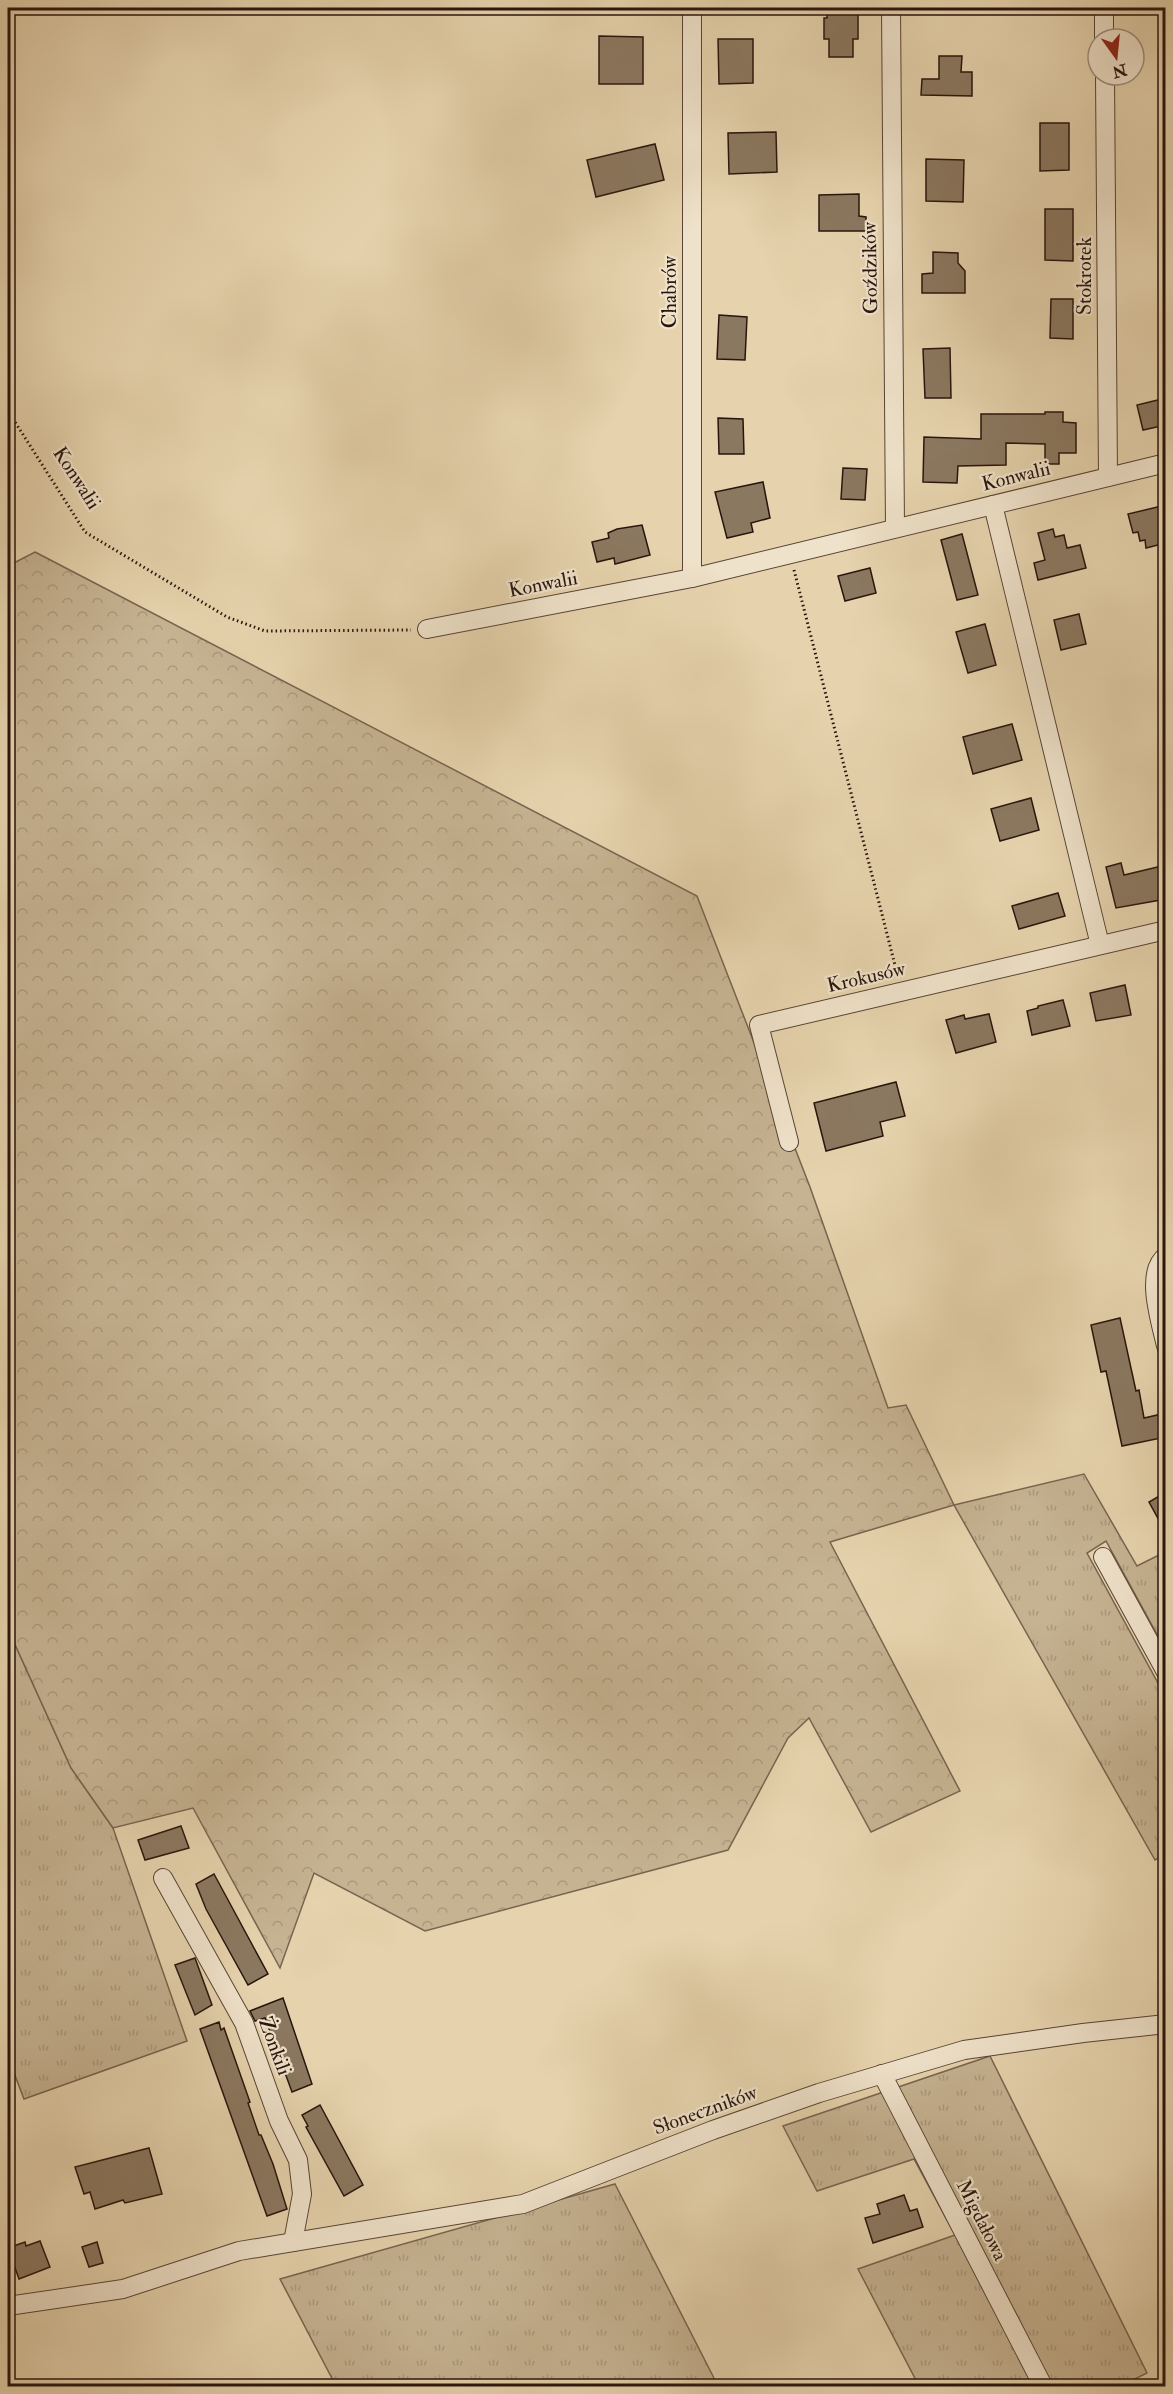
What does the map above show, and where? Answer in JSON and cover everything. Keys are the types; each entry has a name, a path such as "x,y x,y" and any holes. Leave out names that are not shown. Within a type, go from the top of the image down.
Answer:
{"street":[{"name":"Chabrów","path":"692,8 692,578"},
{"name":"Goździków","path":"891,8 895,528"},
{"path":"1104,8 1104,27"},
{"name":"Stokrotek","path":"1105,87 1108,477"},
{"name":"Konwalii","path":"427,629 692,578 1166,463"},
{"path":"993,506 1100,945"},
{"name":"Krokusów","path":"789,1142 759,1025 1166,930"},
{"path":"1166,1256 1159,1261 1154,1278 1166,1346"},
{"path":"1103,1557 1166,1672"},
{"name":"Żonkili","path":"163,1878 244,2023 279,2121 298,2160 302,2194 293,2242"},
{"name":"Słoneczników","path":"8,2306 123,2289 239,2251 523,2204 713,2130 819,2093 964,2050 1166,2024"},
{"name":"Migdałowa","path":"882,2074 1042,2386"}],"path":[{"name":"Konwalii","path":"8,411 85,532 227,616 265,631 427,629"},
{"path":"790,554 902,992"}],"green space":[{"path":"35,552 697,896 810,1187 888,1408 906,1405 954,1505 830,1542 960,1791 871,1832 809,1718 788,1738 728,1850 425,1931 314,1873 280,1968 193,1808 113,1828 71,1768 8,1629 8,566"},
{"path":"1084,1474 1137,1566 1165,1552 1165,1649 1106,1541 1087,1553 1165,1696 1165,1854 1155,1860 954,1505"},
{"path":"8,1629 71,1768 113,1828 187,2041 24,2099 8,2057"},
{"path":"990,2056 1147,2373 1121,2386 919,2386 858,2269 955,2235 914,2159 817,2191 783,2126"},
{"path":"615,2184 718,2386 336,2386 280,2279"}],"building":[{"path":"827,8 858,8 858,39 853,39 853,57 829,57 829,39 824,39 824,18 827,18"},
{"path":"599,36 643,37 643,84 599,84"},
{"path":"718,39 753,39 753,83 719,84"},
{"path":"939,56 962,56 961,72 972,72 972,96 921,95 922,79 939,79"},
{"path":"1040,123 1069,123 1069,170 1040,171"},
{"path":"776,132 777,172 729,174 728,133"},
{"path":"655,144 664,180 596,197 587,160"},
{"path":"926,159 964,160 963,202 926,201"},
{"path":"859,194 859,216 866,217 866,231 819,231 819,195"},
{"path":"1045,209 1073,209 1073,261 1045,260"},
{"path":"933,252 958,253 958,263 965,271 965,293 922,293 922,274 933,273"},
{"path":"1051,299 1073,299 1073,339 1050,338"},
{"path":"719,315 747,317 745,360 717,359"},
{"path":"950,348 951,398 925,398 923,349"},
{"path":"1166,398 1166,425 1143,430 1137,405"},
{"path":"1045,412 1063,412 1063,422 1076,423 1076,453 1059,453 1059,464 1045,464 1045,444 1006,443 1006,465 958,466 957,483 923,482 924,437 981,439 981,414 1045,414"},
{"path":"718,418 743,419 744,454 719,454"},
{"path":"843,468 867,469 865,500 841,499"},
{"path":"763,482 770,518 751,523 753,532 727,538 715,492"},
{"path":"1166,505 1166,543 1146,548 1145,540 1140,541 1138,532 1133,533 1128,514"},
{"path":"642,525 650,555 615,564 614,558 597,562 592,542 609,538 608,533 617,529"},
{"path":"1053,529 1055,537 1064,535 1067,548 1080,545 1086,568 1038,580 1034,563 1045,560 1038,533"},
{"path":"962,534 978,595 957,600 941,540"},
{"path":"870,568 876,593 845,601 838,576"},
{"path":"1079,614 1086,644 1061,650 1054,620"},
{"path":"985,624 996,665 968,673 956,632"},
{"path":"1012,724 1022,760 973,774 963,737"},
{"path":"1031,798 1039,830 1000,841 991,809"},
{"path":"1121,863 1124,875 1166,865 1166,899 1116,908 1106,867"},
{"path":"1058,893 1065,916 1019,929 1012,906"},
{"path":"1125,985 1131,1015 1096,1021 1090,993"},
{"path":"1063,1000 1070,1026 1032,1035 1027,1011"},
{"path":"989,1014 996,1042 956,1053 946,1020 964,1015 965,1019"},
{"path":"896,1082 905,1116 880,1122 883,1136 826,1151 814,1103"},
{"path":"1120,1318 1144,1418 1166,1413 1166,1437 1122,1446 1106,1371 1101,1372 1091,1325"},
{"path":"1166,1492 1166,1533 1149,1502"},
{"path":"181,1826 189,1848 145,1860 138,1840"},
{"path":"214,1874 268,1974 248,1985 206,1909 196,1884"},
{"path":"195,1958 212,2005 195,2015 175,1965"},
{"path":"283,1998 312,2084 292,2092 265,2018 255,2021 250,2011"},
{"path":"219,2022 221,2030 224,2028 259,2135 261,2135 273,2164 287,2209 267,2216 200,2029"},
{"path":"320,2105 363,2185 344,2196 306,2127 308,2126 302,2115"},
{"path":"149,2148 162,2194 125,2203 123,2200 95,2209 90,2192 84,2194 75,2167"},
{"path":"904,2195 910,2211 917,2209 923,2227 873,2243 865,2218 880,2214 877,2204"},
{"path":"40,2241 50,2267 19,2279 8,2248 25,2242 26,2246"},
{"path":"97,2242 103,2263 89,2267 82,2247"}]}
